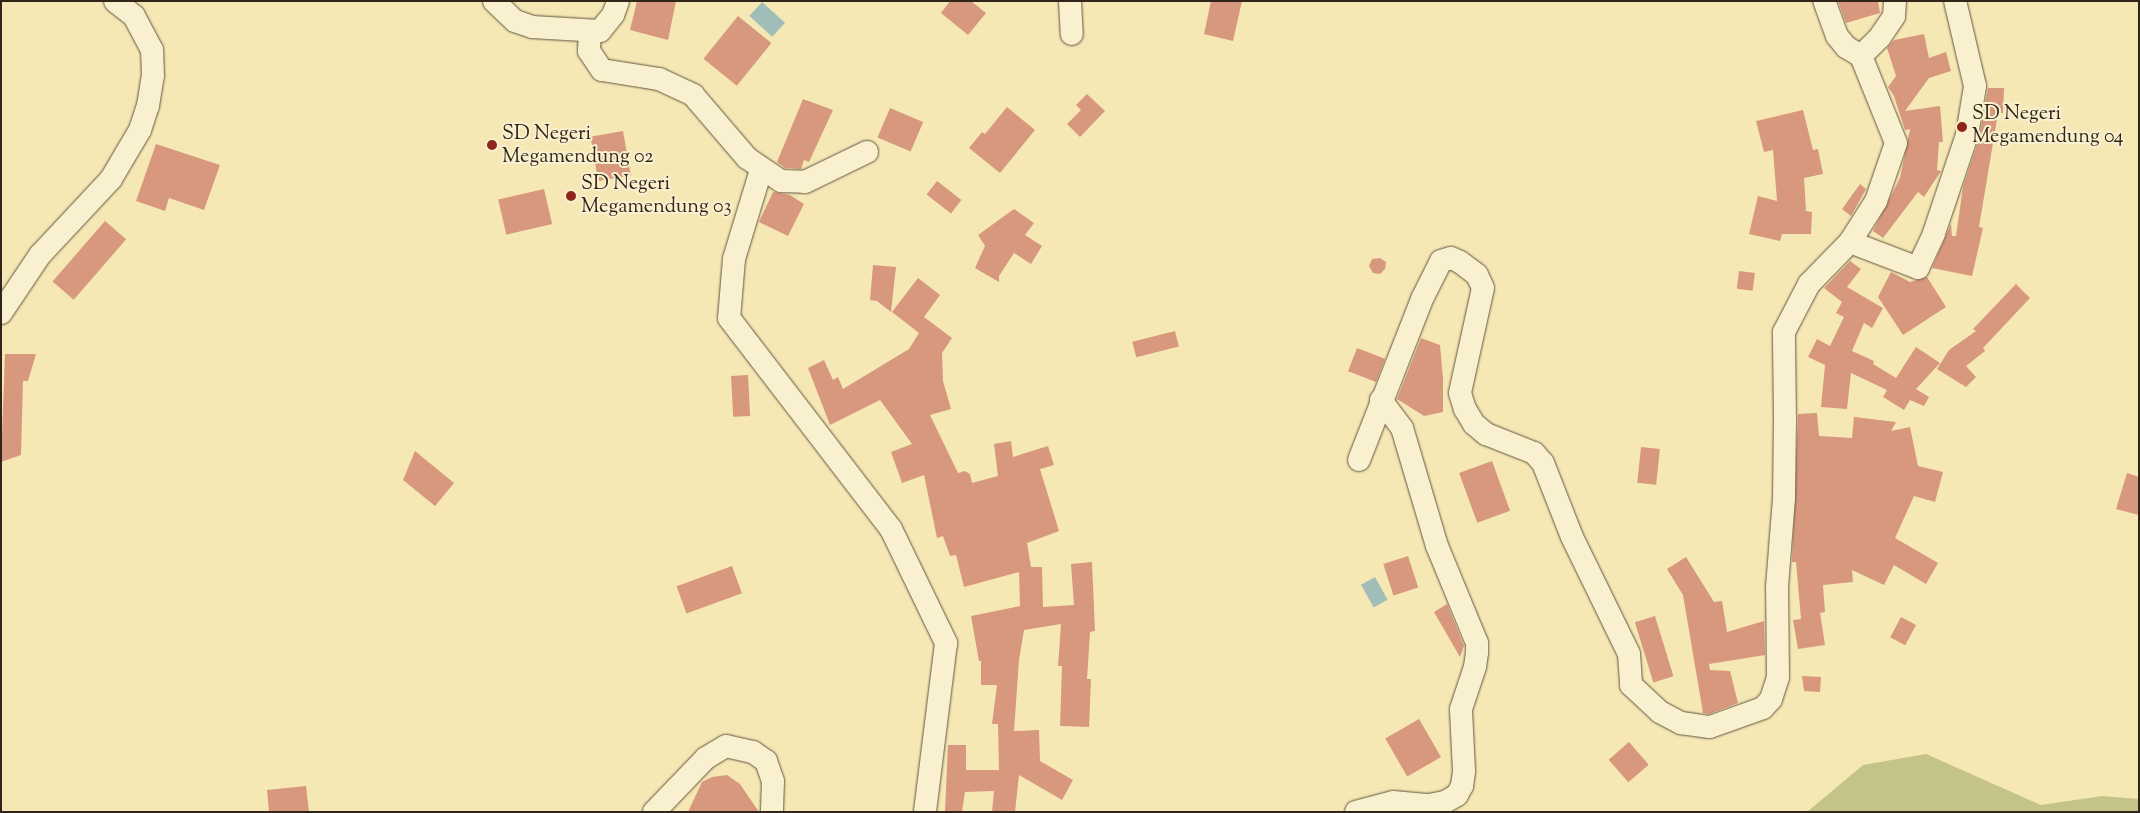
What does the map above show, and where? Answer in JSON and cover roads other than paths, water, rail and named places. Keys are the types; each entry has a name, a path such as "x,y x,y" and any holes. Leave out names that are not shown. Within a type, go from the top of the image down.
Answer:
{"street":[{"path":"1,313 40,255 111,179 140,130 148,106 153,76 152,50 134,16 115,1"},
{"path":"494,1 515,21 532,27 590,31 600,31 613,15 618,1"},
{"path":"1070,1 1072,34"},
{"path":"1359,460 1382,400 1441,261 1451,258 1460,262 1477,275 1483,288 1460,393 1465,409 1474,424 1486,434 1534,453 1543,463 1572,537 1628,654 1631,685 1660,712 1681,723 1710,727 1753,714 1771,699 1778,677 1777,587 1785,430 1784,332 1809,284 1850,242 1886,180 1896,143 1861,56 1846,47 1837,36 1824,1"},
{"path":"1861,56 1880,37 1894,16 1895,1"},
{"path":"1850,242 1918,268 1934,233 1967,135 1975,86 1955,1"},
{"path":"590,31 589,51 602,70 659,79 693,95 761,170 780,181 805,182 867,152"},
{"path":"761,170 734,259 729,318 761,365 891,529 946,643 925,812"},
{"path":"1356,812 1393,802 1429,805 1446,802 1457,794 1462,786 1464,771 1461,709 1476,667 1477,652 1477,643 1434,537 1402,428 1382,400"},
{"path":"654,812 706,758 726,746 752,752 766,761 773,781 772,812"}],"water":[{"path":"762,2 785,23 772,37 749,16"},
{"path":"1375,577 1388,600 1374,607 1361,585"}],"place":[{"name":"SD Negeri Megamendung 04","path":"1962,127"},
{"name":"SD Negeri Megamendung 02","path":"492,145"},
{"name":"SD Negeri Megamendung 03","path":"571,196"}]}
